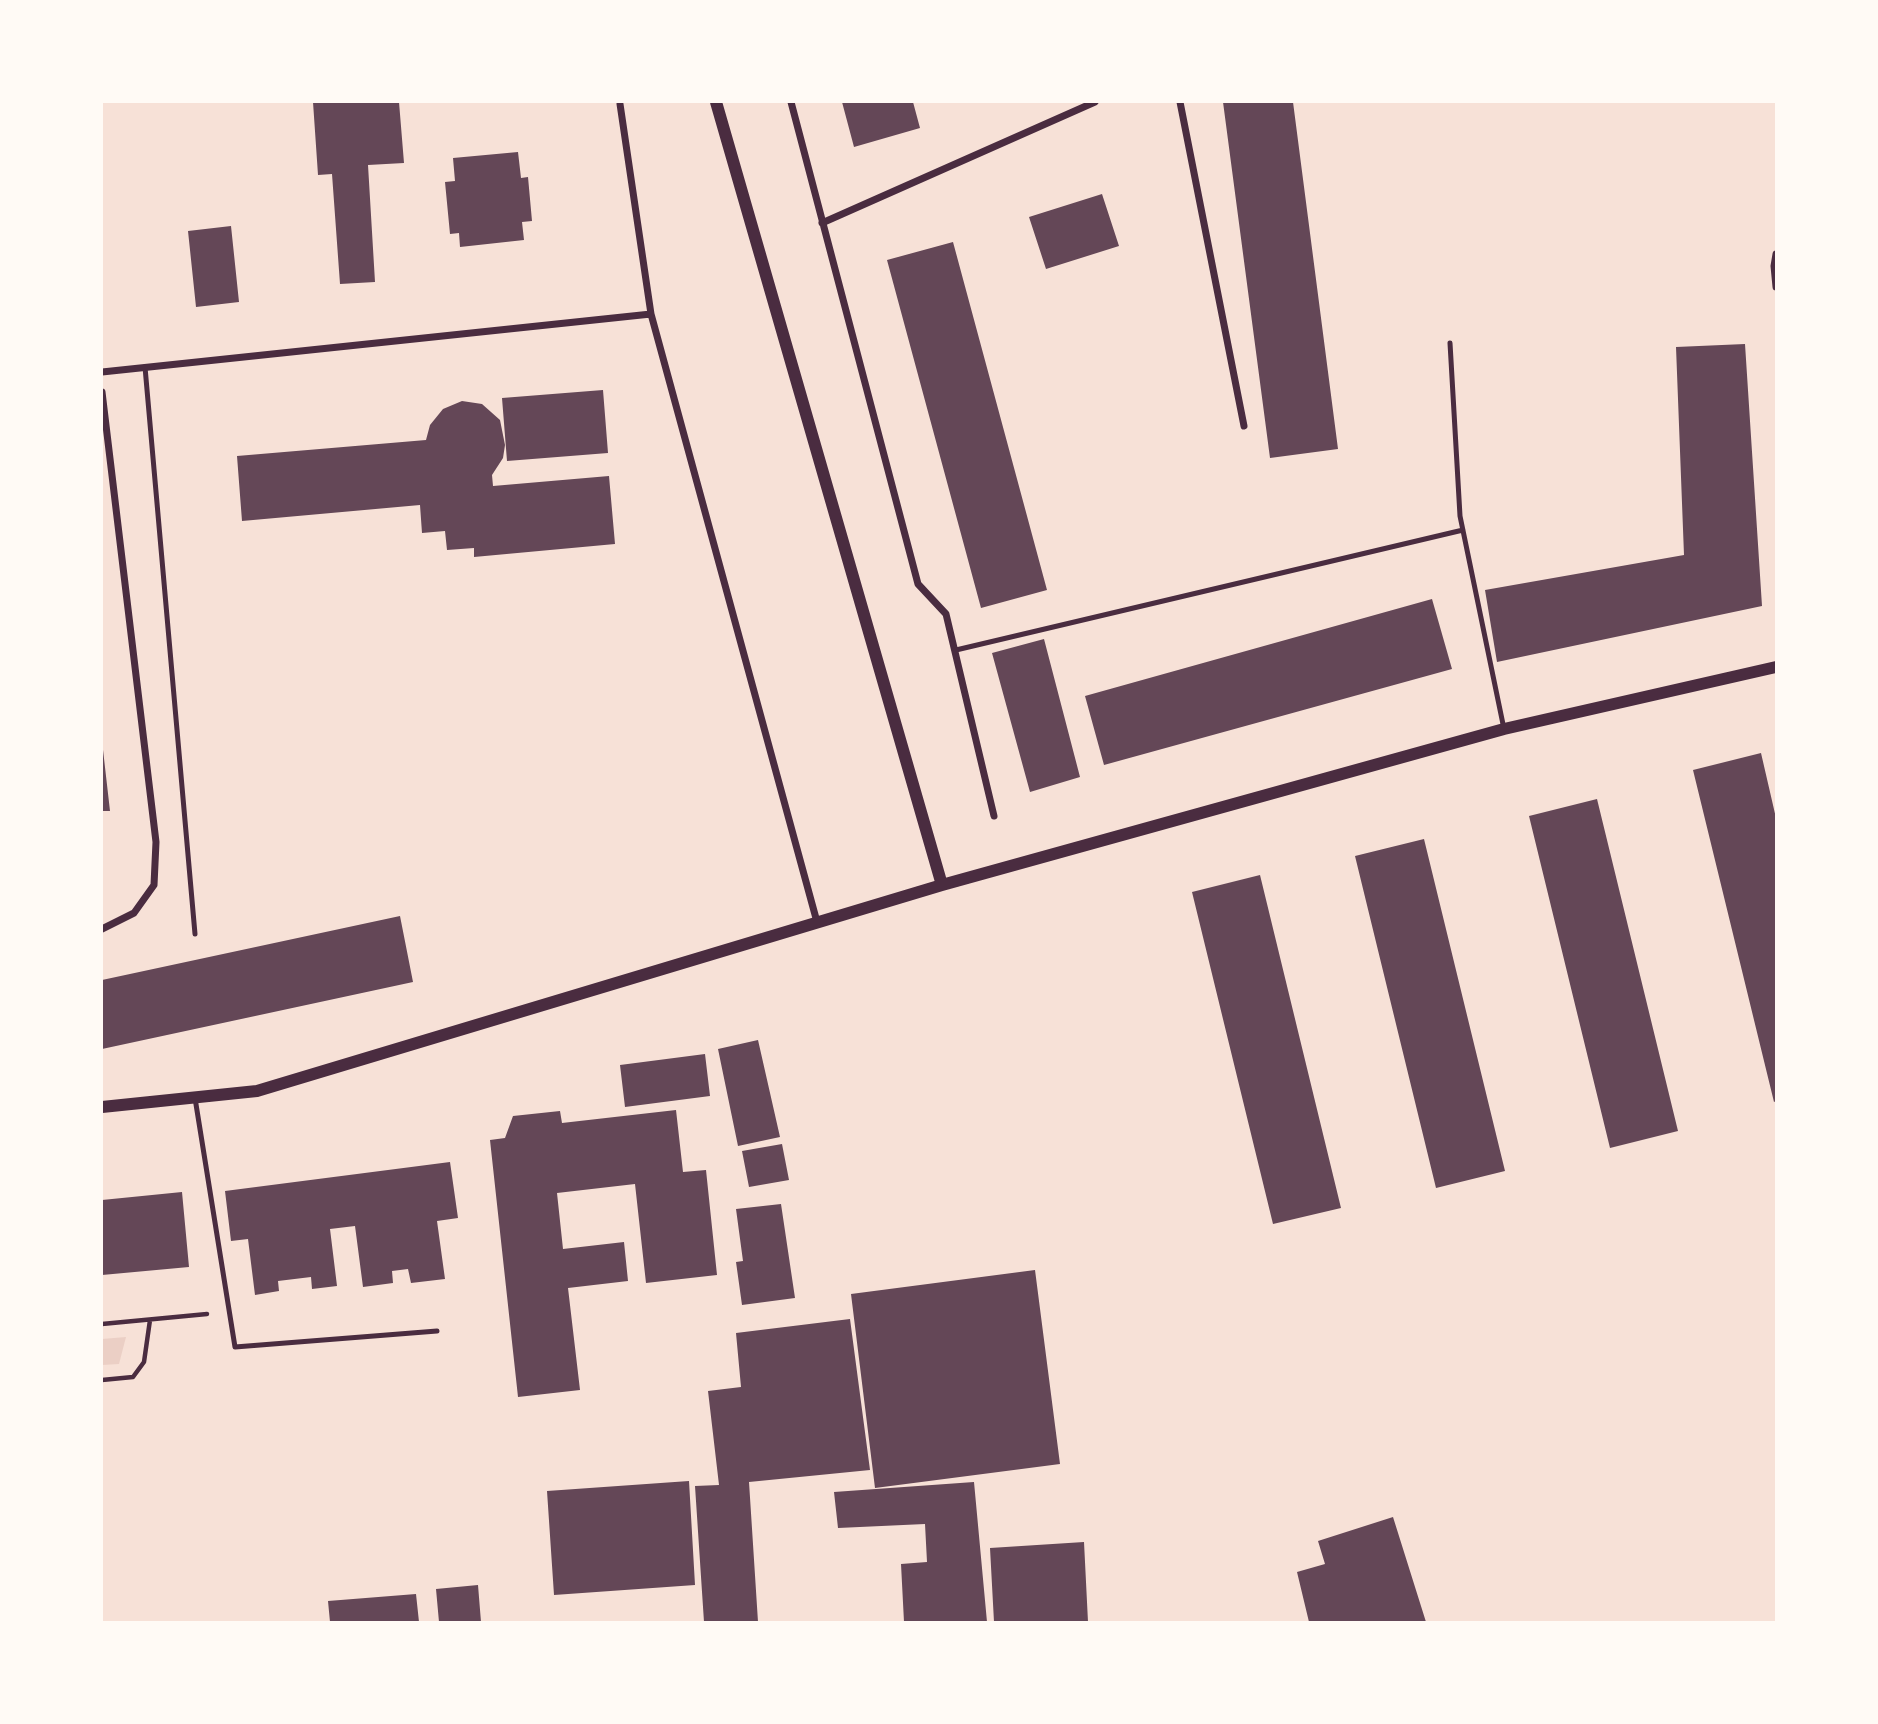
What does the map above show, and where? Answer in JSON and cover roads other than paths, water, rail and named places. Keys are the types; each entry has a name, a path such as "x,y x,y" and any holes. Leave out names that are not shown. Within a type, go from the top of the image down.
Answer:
{"street":[{"path":"716,102 942,885"},
{"path":"791,102 918,584 946,614 994,816"},
{"path":"1072,102 1074,111"},
{"path":"822,223 1095,102"},
{"path":"1180,102 1244,426"},
{"path":"620,104 651,314 817,922"},
{"path":"1776,254 1776,287"},
{"path":"102,372 651,314"},
{"path":"102,392 156,842 154,885 134,913 102,929"},
{"path":"102,1108 257,1091 942,885 1503,729 1776,667"}],"lane":[{"path":"1450,343 1463,530 1503,729"},
{"path":"145,367 195,934"},
{"path":"956,650 1463,530"},
{"path":"195,1098 235,1347 437,1331"}]}
